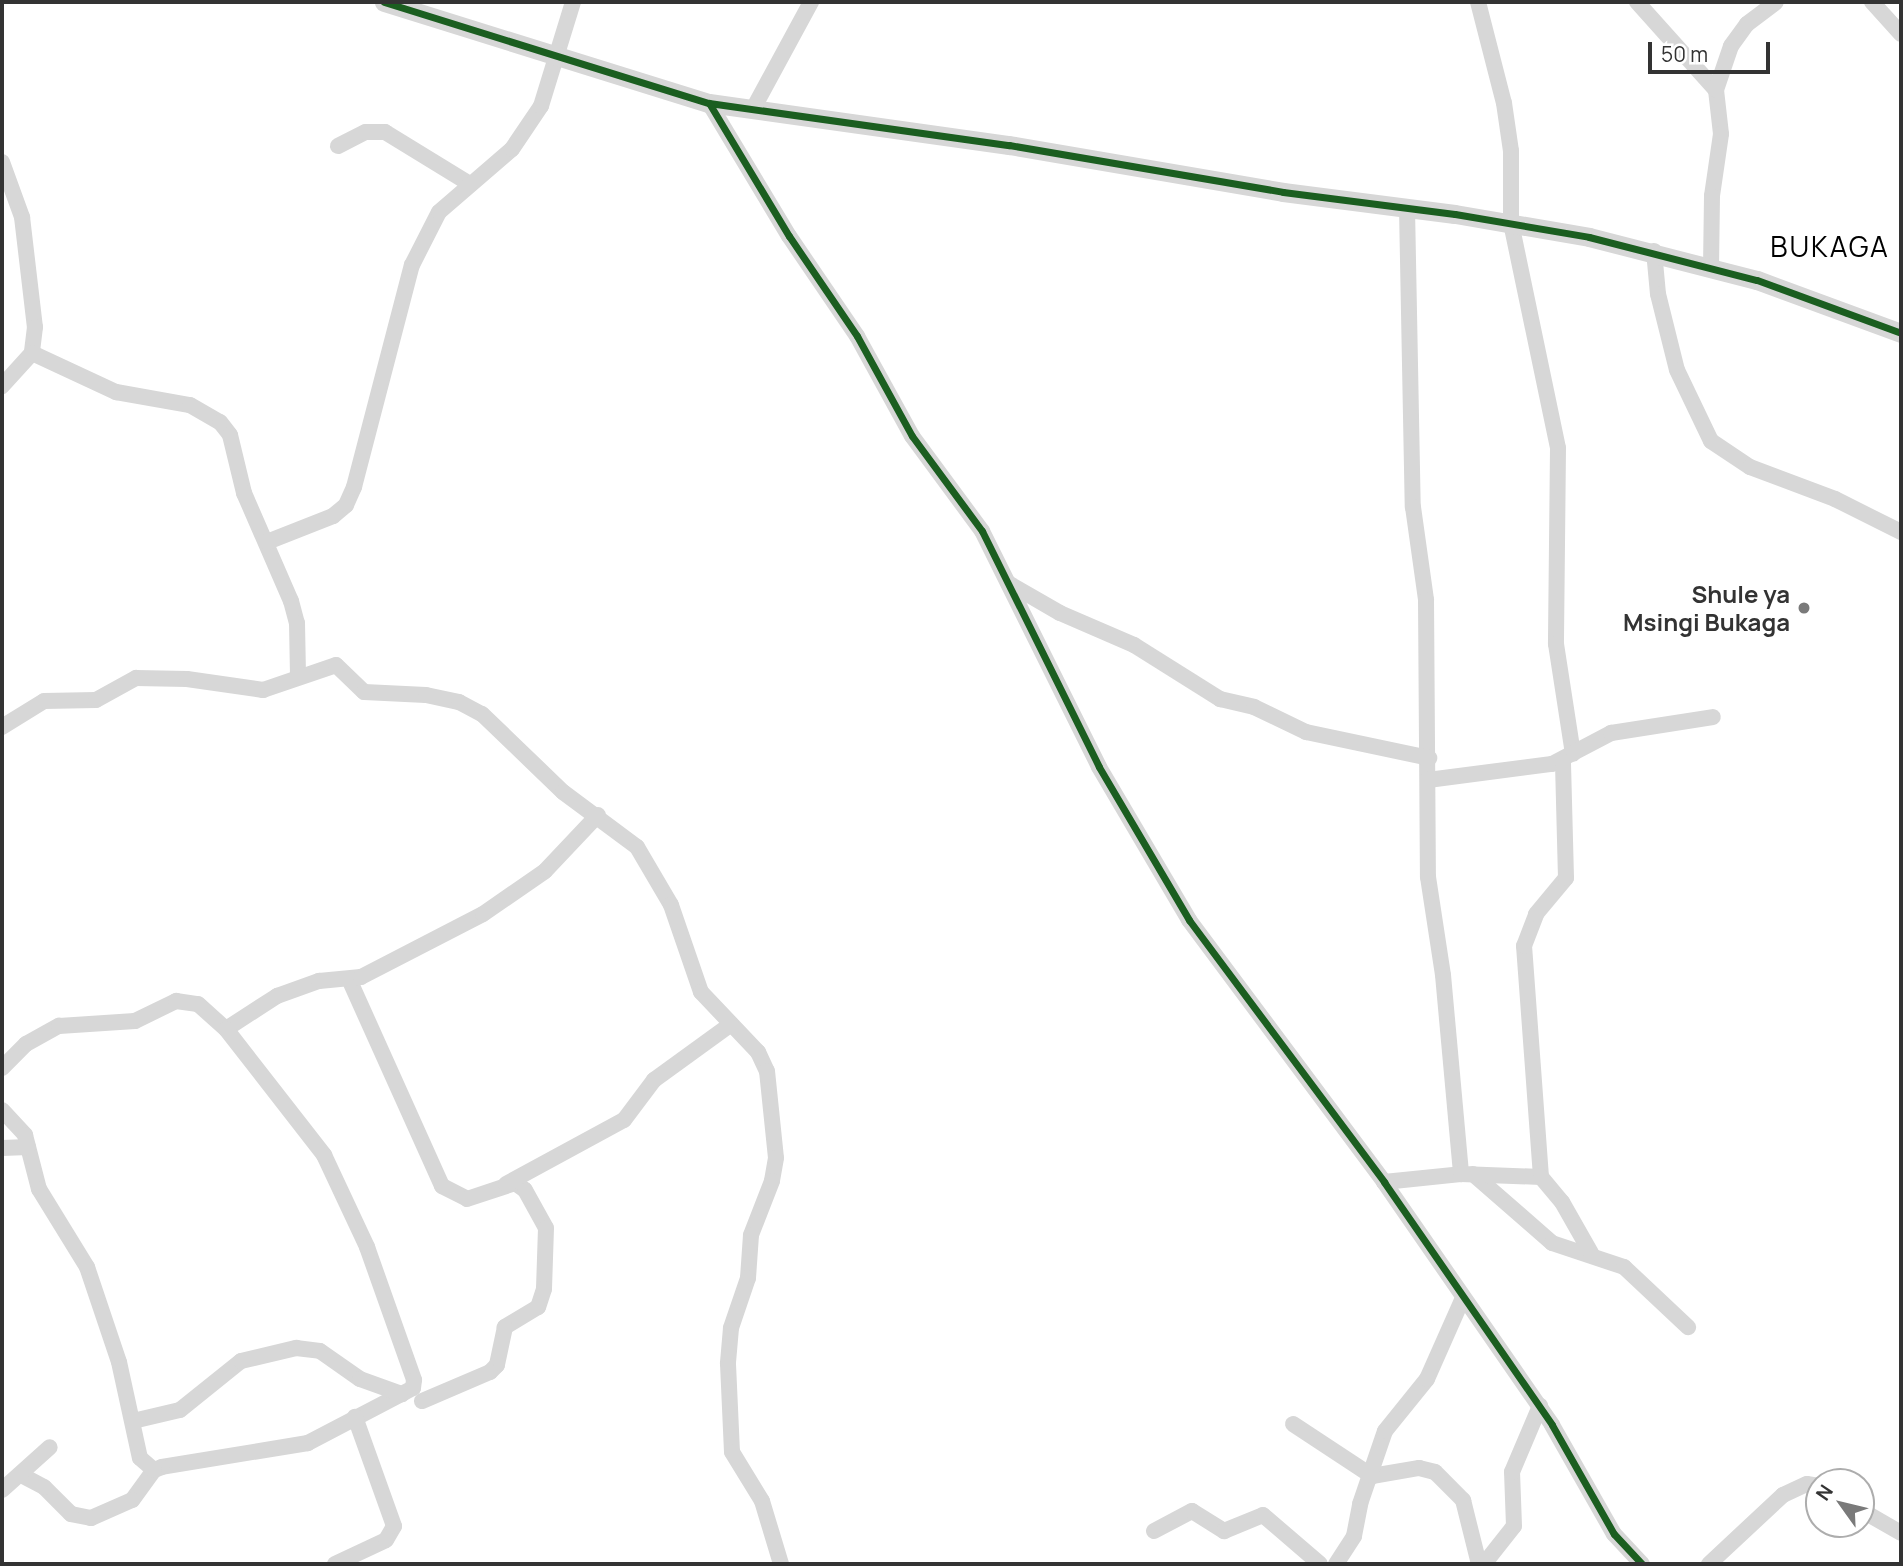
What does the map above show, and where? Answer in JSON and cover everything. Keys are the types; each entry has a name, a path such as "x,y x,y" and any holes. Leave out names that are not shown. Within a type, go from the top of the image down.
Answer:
{"street":[{"path":"384,2 556,58 709,103 1511,223 1711,265 1901,333"},
{"path":"267,542 333,516 345,505 355,487 412,265 439,212 522,136 541,106 573,2"},
{"path":"753,109 811,2"},
{"path":"1478,2 1504,103 1511,151 1511,223 1558,448 1556,644 1568,757 1566,877 1536,914 1524,946 1541,1177 1558,1195 1591,1253"},
{"path":"1637,2 1716,90"},
{"path":"1711,265 1712,196 1721,134 1716,90 1731,46 1746,24 1776,2"},
{"path":"1872,2 1901,34"},
{"path":"709,103 789,236 857,336 912,436 982,531 1098,767 1213,958 1384,1182 1462,1300 1540,1406 1608,1524 1642,1564"},
{"path":"338,146 366,132 385,132 470,184"},
{"path":"2,162 22,217 32,268 32,353 2,385"},
{"path":"1407,208 1413,507 1426,600 1428,877 1443,975 1467,1174 1552,1243 1591,1253 1624,1267 1688,1327"},
{"path":"1654,251 1658,295 1677,370 1711,441 1750,467 1835,499 1901,532"},
{"path":"32,353 116,392 139,399 173,400 207,411 230,435 237,473 267,542 297,623 298,677"},
{"path":"1008,583 1141,649 1213,696 1254,707 1306,732 1429,758"},
{"path":"2,727 44,701 96,700 136,678 187,679 247,690 336,665 364,692 401,691 459,702 482,714 564,792 637,847 653,869 701,992 758,1052 767,1071 776,1158 772,1181 752,1227 748,1278 730,1337 731,1440 738,1465 762,1501 781,1564"},
{"path":"1429,780 1568,757 1611,733 1713,717"},
{"path":"226,1028 277,996 319,981 349,979 381,967 523,889 598,815"},
{"path":"349,979 442,1186 467,1199 504,1185 624,1120 654,1080 731,1024"},
{"path":"2,1068 26,1044 60,1026 135,1021 176,1001 198,1004 226,1028 324,1155 345,1195 413,1371 413,1388 308,1443 154,1470 132,1500 92,1518 71,1514 44,1487 13,1475"},
{"path":"2,1110 17,1124 28,1147 39,1189 87,1266 133,1421 140,1458 154,1470"},
{"path":"2,1148 28,1147"},
{"path":"1384,1182 1467,1174 1541,1177"},
{"path":"422,1401 490,1372 496,1365 505,1327 532,1313 541,1300 546,1228 525,1190 515,1183 504,1185"},
{"path":"1336,1564 1354,1536 1360,1504 1372,1476 1385,1431 1427,1378 1462,1300"},
{"path":"133,1421 180,1410 241,1361 296,1348 320,1351 360,1379 402,1394"},
{"path":"1485,1564 1514,1526 1512,1472 1540,1406"},
{"path":"335,1564 386,1540 394,1527 355,1417"},
{"path":"1293,1424 1372,1476 1419,1468 1435,1472 1454,1488 1466,1508 1479,1564"},
{"path":"2,1490 13,1475 50,1447"},
{"path":"1709,1564 1783,1495 1805,1485"},
{"path":"1154,1531 1192,1511 1224,1531 1263,1515 1320,1564"},
{"path":"1875,1518 1901,1533"}],"cycle path":[{"path":"384,2 709,103 1009,145 1283,192 1455,214 1589,237 1757,280 1901,333"},
{"path":"709,103 789,236 857,336 912,436 982,531 1099,767 1189,920 1384,1182 1552,1425 1614,1534 1642,1564"}],"place":[{"name":"Shule ya Msingi Bukaga","path":"1804,608"}],"district":[{"name":"BUKAGA","path":"1830,246"}]}
